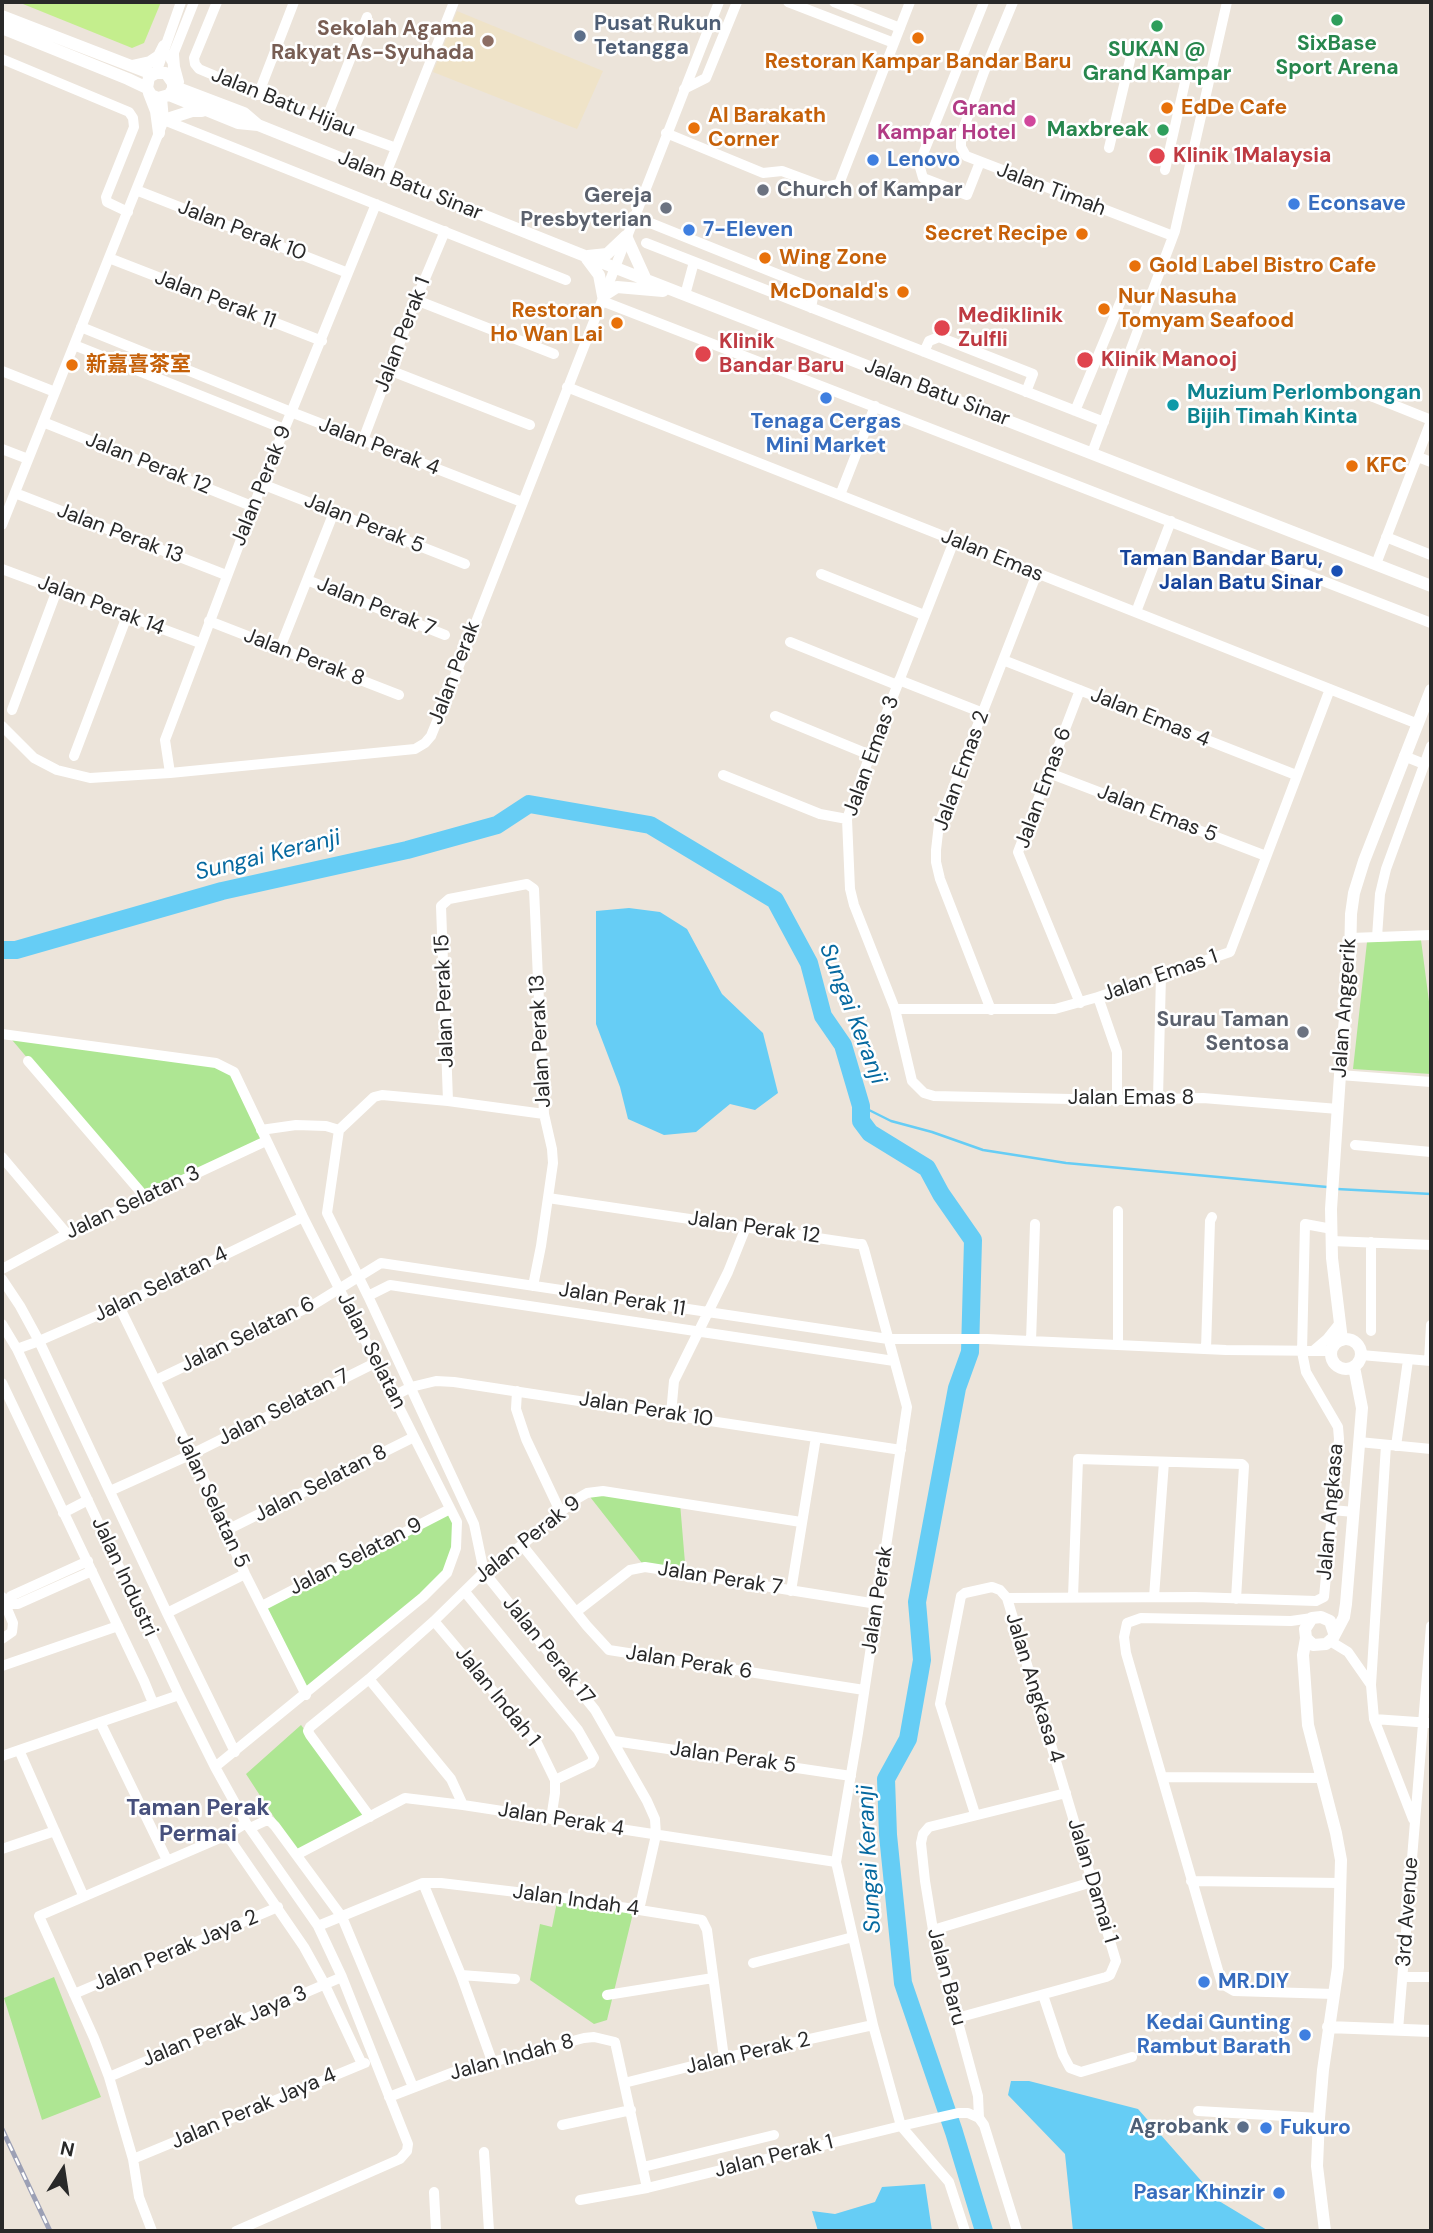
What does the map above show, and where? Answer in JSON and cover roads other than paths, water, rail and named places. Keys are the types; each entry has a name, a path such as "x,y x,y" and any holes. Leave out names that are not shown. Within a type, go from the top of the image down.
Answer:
{"street":[{"path":"2,525 164,120 176,78 169,51 181,2"},
{"path":"159,133 148,81 158,73 194,2"},
{"name":"Jalan Batu Hijau","path":"217,2 194,58 200,69 258,95 396,148"},
{"path":"258,95 294,2"},
{"path":"385,176 454,2"},
{"name":"Jalan Perak","path":"2,726 34,758 57,770 90,778 170,773 415,749 425,743 438,718 719,2"},
{"path":"684,89 706,78 737,2"},
{"path":"788,2 889,41"},
{"path":"835,2 895,26"},
{"path":"666,133 764,173 782,171 825,187 839,184 889,41 895,26 911,2"},
{"path":"980,162 967,195 923,178 919,164 984,2"},
{"name":"Jalan Timah","path":"1013,2 961,135 961,147 966,156 1173,236"},
{"path":"1092,453 1173,236 1227,2"},
{"path":"2,16 128,66 171,77 172,93"},
{"path":"326,122 367,17"},
{"path":"2,28 128,79 148,90 154,97 172,93 237,123 258,125"},
{"path":"128,66 150,62 169,51"},
{"path":"2,60 129,112 134,127 106,197 107,202 128,212"},
{"path":"1109,148 1129,60"},
{"path":"1165,170 1185,82"},
{"name":"Jalan Batu Sinar","path":"172,93 244,113 258,125 584,256 1431,586"},
{"path":"164,120 192,111 206,110"},
{"name":"Jalan Batu Sinar","path":"164,120 566,280"},
{"name":"Jalan Perak 10","path":"136,190 348,272"},
{"name":"Jalan Perak 9","path":"170,773 165,740 200,643 376,204"},
{"path":"633,216 807,286 813,297 811,308"},
{"name":"Jalan Perak 1","path":"363,440 445,231"},
{"path":"584,256 607,254 626,236 646,280"},
{"name":"Jalan Batu Sinar","path":"646,243 1104,422"},
{"path":"584,256 599,275 603,298"},
{"name":"Jalan Perak 11","path":"109,258 321,341"},
{"path":"603,298 617,287 680,293 694,262"},
{"path":"1075,411 1125,291"},
{"path":"603,298 1431,623"},
{"path":"416,300 554,354"},
{"name":"Jalan Perak 4","path":"81,327 522,502"},
{"path":"924,352 929,341 939,337 1010,364 1033,374 1026,392"},
{"path":"74,345 284,429"},
{"path":"389,370 530,425"},
{"path":"2,372 55,392"},
{"name":"Jalan Emas","path":"567,387 1418,724"},
{"path":"1360,392 1431,420 1376,564"},
{"path":"840,495 875,406"},
{"name":"Jalan Perak 12","path":"43,422 254,507"},
{"path":"2,449 28,459"},
{"path":"1418,457 1431,462"},
{"name":"Jalan Perak 5","path":"262,484 465,564"},
{"name":"Jalan Perak 13","path":"15,493 226,576"},
{"path":"280,648 334,512"},
{"path":"1136,612 1171,522"},
{"path":"1386,537 1431,555"},
{"name":"Jalan Emas 3","path":"924,1093 912,1081 895,1009 854,905 850,889 847,820 954,541"},
{"name":"Jalan Perak 14","path":"2,569 200,643"},
{"name":"Jalan Emas 2","path":"991,1010 940,879 936,862 939,824 1037,573"},
{"path":"821,574 924,615"},
{"name":"Jalan Perak 7","path":"307,580 445,635"},
{"path":"1416,580 1431,594"},
{"path":"12,710 57,590"},
{"path":"74,756 127,616"},
{"name":"Jalan Perak 8","path":"209,621 399,695"},
{"path":"790,642 983,713"},
{"name":"Jalan Emas 4","path":"1003,660 1296,775"},
{"name":"Jalan Emas 1","path":"895,1009 1055,1009 1230,952 1330,689"},
{"name":"Jalan Emas 6","path":"1080,690 1018,852 1080,1003"},
{"name":"Jalan Anggerik","path":"1342,1340 1331,1209 1351,914 1358,881 1431,690"},
{"path":"775,716 870,755"},
{"path":"1377,937 1380,894 1386,869 1431,746"},
{"path":"1404,756 1424,764"},
{"name":"Jalan Emas 5","path":"1048,772 1266,856"},
{"path":"723,775 820,814 847,820"},
{"name":"Jalan Perak 13","path":"443,902 527,884 534,889 544,1114 552,1156 548,1198 533,1286"},
{"name":"Jalan Perak 15","path":"443,902 448,1101"},
{"path":"1351,938 1431,935"},
{"path":"1158,1098 1161,975"},
{"path":"1098,997 1117,1052 1117,1100"},
{"name":"Jalan Selatan","path":"2,1034 216,1063 234,1072 303,1217 457,1522 456,1548 447,1573 424,1597 215,1767"},
{"path":"28,1061 145,1198"},
{"path":"1340,1075 1431,1082"},
{"name":"Jalan Emas 8","path":"924,1093 933,1096 1117,1100 1203,1098 1338,1109"},
{"path":"358,1276 327,1213 339,1130 374,1097 382,1095 448,1101 544,1114"},
{"path":"261,1130 296,1125 326,1126 339,1130"},
{"name":"Jalan Selatan 3","path":"2,1269 68,1234 266,1141"},
{"path":"1355,1145 1431,1152"},
{"path":"2,1157 68,1234"},
{"name":"Jalan Perak 12","path":"548,1198 862,1244 888,1339"},
{"path":"1118,1211 1118,1345"},
{"name":"Jalan Selatan 4","path":"17,1349 119,1306 303,1217"},
{"path":"1206,1349 1212,1217"},
{"path":"1031,1340 1035,1224"},
{"path":"1307,1352 1306,1224 1332,1235 1371,1242 1431,1245"},
{"path":"671,1414 674,1381 728,1272 746,1227"},
{"path":"1371,1242 1371,1331"},
{"name":"Jalan Perak 11","path":"340,1288 381,1263 888,1339 1031,1340 1206,1349 1332,1351"},
{"name":"Jalan Perak 17","path":"358,1276 474,1524 484,1572 595,1710 656,1819 656,1835"},
{"path":"2,1279 39,1341 235,1752"},
{"name":"Jalan Perak 11","path":"368,1296 390,1286 894,1361"},
{"name":"Jalan Selatan 6","path":"156,1380 313,1305 340,1288"},
{"name":"Jalan Selatan 5","path":"119,1306 192,1454 245,1574 306,1695"},
{"name":"Jalan Industri","path":"2,1324 17,1349 215,1767 248,1826 318,1926 376,2060 408,2144 407,2151 400,2159 236,2231"},
{"path":"1307,1352 1327,1339 1339,1324"},
{"path":"1361,1355 1430,1361 1431,1325"},
{"name":"Jalan Perak","path":"836,1863 907,1407 888,1339"},
{"path":"1342,1340 1352,1340 1361,1355 1360,1360 1354,1367 1340,1367 1333,1360 1332,1351 1342,1340"},
{"name":"Jalan Angkasa","path":"1236,1599 1316,1601 1324,1597 1339,1439 1338,1427 1306,1372 1307,1352"},
{"path":"1408,1360 1391,1445 1371,1685 1374,1719 1414,1823"},
{"name":"Jalan Selatan 7","path":"110,1491 192,1454 377,1362"},
{"path":"1319,1639 1344,1617 1362,1408 1354,1367"},
{"name":"Jalan Perak 10","path":"394,1396 411,1387 436,1381 901,1450"},
{"name":"Jalan Industri","path":"2,1383 153,1703"},
{"path":"517,1391 516,1409 526,1439 561,1511"},
{"name":"Jalan Selatan 8","path":"227,1530 414,1437"},
{"path":"791,1591 816,1437"},
{"path":"1359,1443 1431,1449"},
{"path":"1007,1598 1236,1599 1244,1466 1078,1459 1073,1597"},
{"path":"1154,1597 1164,1462"},
{"name":"Jalan Perak 9","path":"370,1816 308,1731 310,1727 369,1679 484,1572 587,1493 603,1491 801,1522"},
{"path":"63,1513 88,1500"},
{"name":"Jalan Selatan 9","path":"262,1606 450,1509"},
{"path":"1332,1510 1354,1512"},
{"name":"Jalan Perak 6","path":"522,1545 609,1650 864,1690"},
{"path":"2,1639 12,1632 13,1623 4,1600 90,1566"},
{"name":"Jalan Perak 7","path":"576,1612 630,1570 645,1567 877,1604"},
{"path":"167,1613 245,1574"},
{"name":"Jalan Angkasa 4","path":"975,1814 940,1703 959,1601 965,1592 992,1587 1000,1590 1007,1598 1066,1793"},
{"path":"465,1591 578,1730 594,1758 591,1763 555,1780 551,1819"},
{"path":"1319,1639 1306,1625 1341,1604 1347,1593"},
{"path":"1325,2231 1317,2166 1319,2118 1328,2027 1334,1994 1338,1968 1341,1860 1308,1725 1305,1674 1309,1660 1330,1621 1317,1617 1276,1620 1142,1618 1127,1623 1124,1637 1126,1653 1219,1977 1227,1988 1234,1991 1334,1994"},
{"path":"1276,1620 1348,1652 1371,1685"},
{"name":"Jalan Indah 1","path":"434,1621 537,1743 555,1780"},
{"path":"2,1666 118,1626"},
{"name":"3rd Avenue","path":"1398,2030 1414,1823 1427,1723 1431,1626"},
{"path":"369,1679 451,1779 463,1805"},
{"path":"2,1756 179,1695"},
{"path":"1374,1719 1427,1723"},
{"path":"100,1722 167,1860"},
{"name":"Jalan Perak 5","path":"614,1741 851,1776"},
{"path":"19,1750 83,1895"},
{"path":"1161,1777 1322,1778"},
{"path":"975,1814 1066,1793"},
{"name":"Jalan Damai 1","path":"1043,1995 1106,1977 1116,1961 1066,1793"},
{"name":"Jalan Perak 4","path":"298,1854 405,1798 836,1863"},
{"name":"Jalan Baru","path":"975,1814 929,1827 923,1834 921,1843 933,1930 978,2096 979,2118 984,2124 1017,2231"},
{"path":"152,2231 139,2197 133,2159 109,2077 39,1916 248,1826 270,1821 298,1854 342,1917 413,2087"},
{"path":"2,1849 54,1831"},
{"path":"227,1835 278,1907 325,1985 362,2064"},
{"path":"639,1910 656,1835"},
{"path":"836,1863 873,2025 901,2126 948,2182 965,2231"},
{"path":"1191,1881 1340,1883"},
{"path":"933,1930 1092,1882"},
{"path":"423,1883 461,1975 492,2061"},
{"name":"Jalan Indah 4","path":"318,1926 423,1883 467,1886 702,1920 707,1930 724,2058"},
{"name":"Jalan Perak Jaya 2","path":"74,1994 278,1907"},
{"path":"753,1963 853,1937"},
{"path":"461,1975 515,1979"},
{"path":"1403,1977 1431,1977"},
{"name":"Jalan Perak Jaya 3","path":"109,2077 342,1978"},
{"path":"607,1995 713,1978"},
{"path":"957,2018 1043,1995 1070,2068 1081,2072 1132,2057"},
{"name":"Jalan Perak 2","path":"624,2083 873,2025"},
{"path":"1328,2027 1431,2031"},
{"name":"Jalan Indah 8","path":"389,2097 454,2072 492,2061 594,2037 615,2042 647,2188"},
{"name":"Jalan Perak Jaya 4","path":"133,2159 376,2060"},
{"path":"562,2125 631,2110"},
{"path":"1198,2111 1319,2118"},
{"path":"901,2126 958,2113 968,2113 979,2118"},
{"name":"Jalan Perak 1","path":"580,2200 647,2188 901,2126"},
{"path":"643,2167 774,2135"},
{"path":"484,2152 489,2231"},
{"path":"433,2192 436,2231"}],"water":[{"path":"629,908 660,912 687,929 722,994 763,1033 778,1093 755,1110 730,1104 696,1132 664,1135 628,1119 620,1087 596,1024 596,911"},
{"path":"1011,2081 1029,2081 1138,2109 1219,2201 1267,2230 1288,2231 1073,2231 1065,2154 1008,2095"},
{"path":"925,2184 932,2231 818,2231 812,2211 835,2214 875,2202 882,2187"}],"waterway":[{"name":"Sungai Keranji","path":"2,950 16,950 222,891 407,850 497,825 529,804 650,825 775,900 809,963 823,1016 843,1045 861,1106 861,1121 870,1133 927,1168 941,1194 973,1240 970,1352 957,1388 917,1602 922,1660 908,1739 886,1779 888,1835 903,1983 954,2132 984,2231"},
{"path":"861,1106 891,1121 983,1150 1066,1163 1327,1187"},
{"path":"1337,1189 1431,1194"}],"railway":[{"path":"2,2129 50,2231"}],"place":[{"name":"SixBase Sport Arena","path":"1337,20"},
{"name":"SUKAN @ Grand Kampar","path":"1157,26"},
{"name":"Pusat Rukun Tetangga","path":"580,36"},
{"name":"Restoran Kampar Bandar Baru","path":"918,38"},
{"name":"Sekolah Agama Rakyat As-Syuhada","path":"488,41"},
{"name":"EdDe Cafe","path":"1167,108"},
{"name":"Grand Kampar Hotel","path":"1030,121"},
{"name":"Al Barakath Corner","path":"694,128"},
{"name":"Maxbreak","path":"1163,130"},
{"name":"Klinik 1Malaysia","path":"1157,156"},
{"name":"Lenovo","path":"873,160"},
{"name":"Church of Kampar","path":"763,190"},
{"name":"Econsave","path":"1294,204"},
{"name":"Gereja Presbyterian","path":"666,208"},
{"name":"7-Eleven","path":"689,230"},
{"name":"Secret Recipe","path":"1082,234"},
{"name":"Wing Zone","path":"765,258"},
{"name":"Gold Label Bistro Cafe","path":"1135,266"},
{"name":"McDonald's","path":"903,292"},
{"name":"Nur Nasuha Tomyam Seafood","path":"1104,309"},
{"name":"Restoran Ho Wan Lai","path":"617,323"},
{"name":"Mediklinik Zulfli","path":"942,328"},
{"name":"Klinik Bandar Baru","path":"703,354"},
{"name":"Klinik Manooj","path":"1085,360"},
{"name":"新嘉喜茶室","path":"72,365"},
{"name":"Tenaga Cergas Mini Market","path":"826,398"},
{"name":"Muzium Perlombongan Bijih Timah Kinta","path":"1173,405"},
{"name":"KFC","path":"1352,466"},
{"name":"Taman Bandar Baru, Jalan Batu Sinar","path":"1337,571"},
{"name":"Surau Taman Sentosa","path":"1303,1032"},
{"name":"MR.DIY","path":"1204,1982"},
{"name":"Kedai Gunting Rambut Barath","path":"1305,2035"},
{"name":"Agrobank","path":"1243,2127"},
{"name":"Fukuro","path":"1266,2128"},
{"name":"Pasar Khinzir","path":"1279,2193"}],"district":[{"name":"Taman Perak Permai","path":"198,1822"}]}
